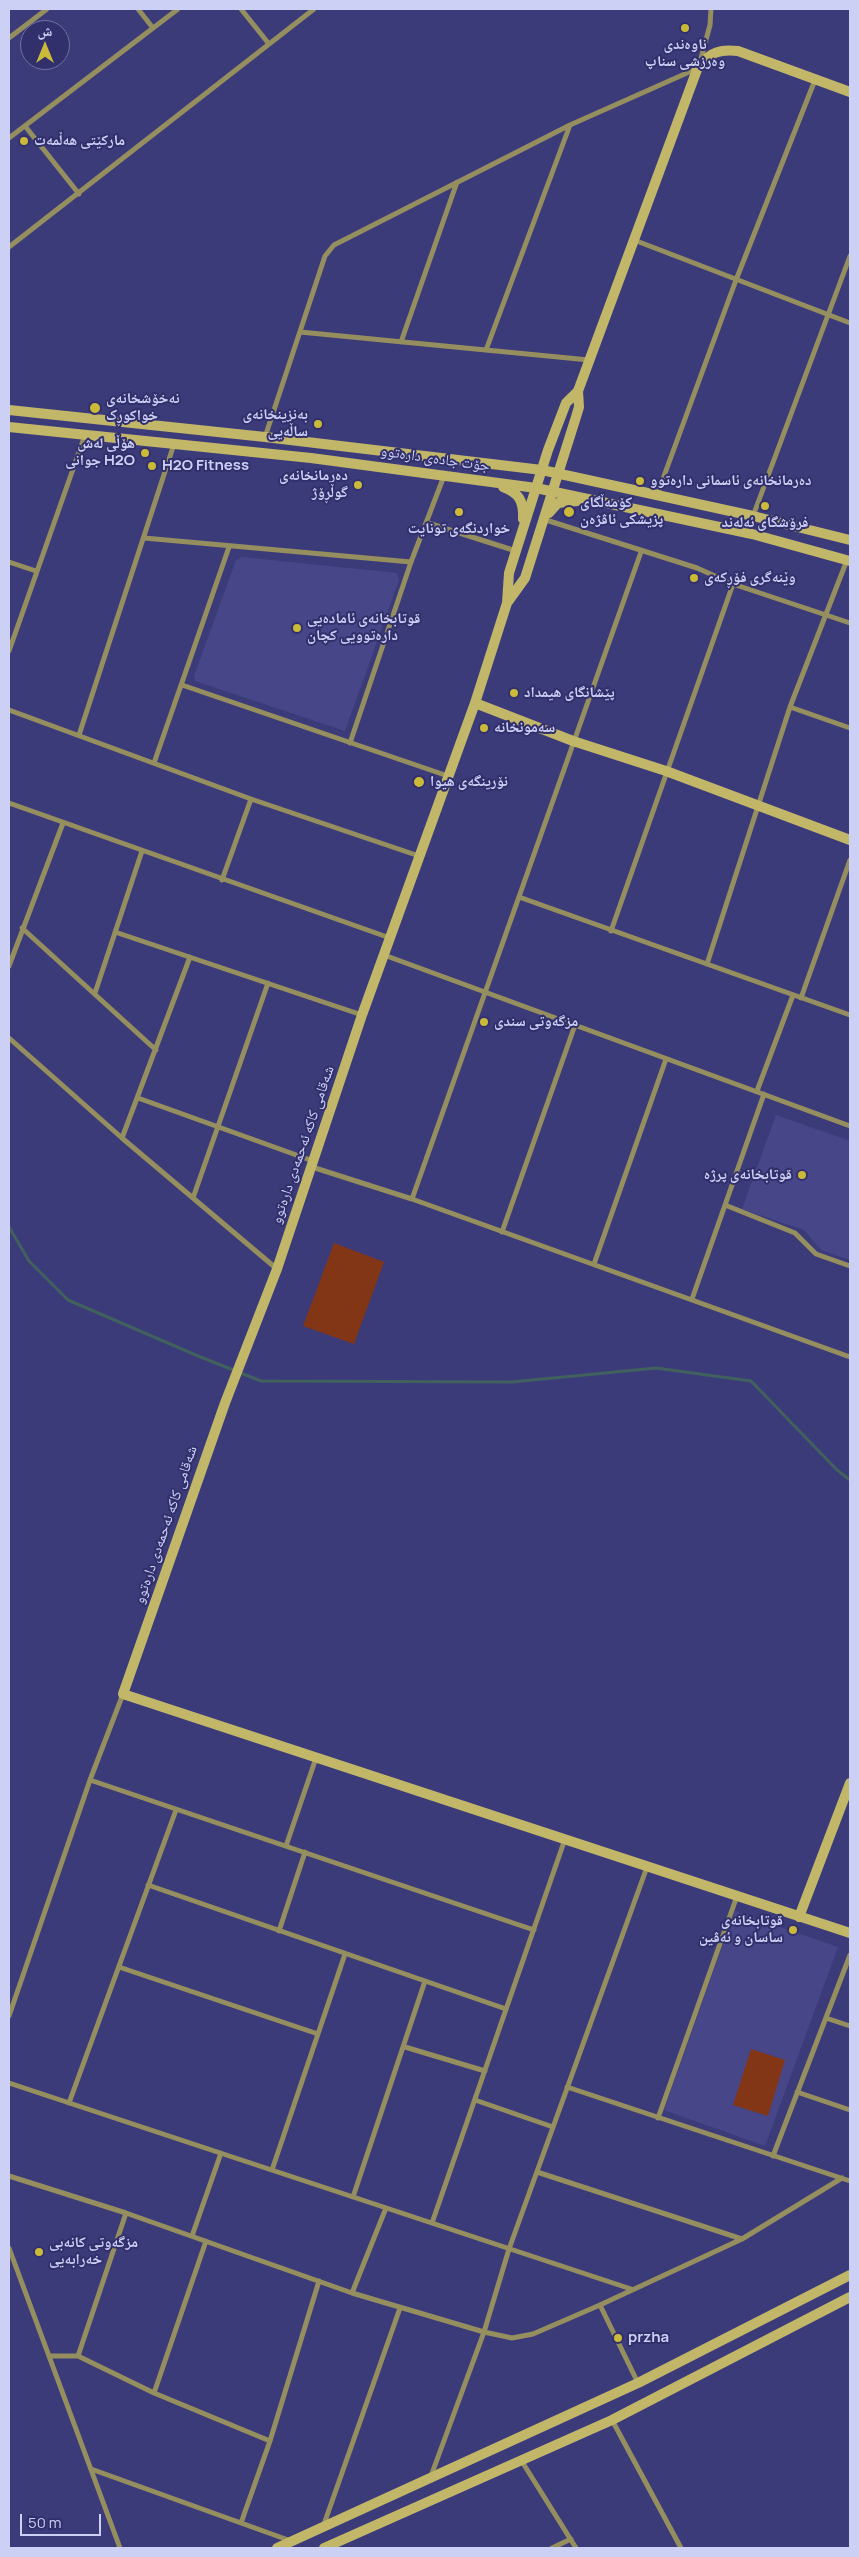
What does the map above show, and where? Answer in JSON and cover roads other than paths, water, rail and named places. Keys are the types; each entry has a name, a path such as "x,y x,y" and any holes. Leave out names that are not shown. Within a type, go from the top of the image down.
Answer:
{"street":[{"path":"9,38 40,11 47,9"},
{"path":"138,9 152,28"},
{"path":"9,138 178,9"},
{"path":"241,9 268,44"},
{"path":"9,247 314,9"},
{"path":"578,391 698,67 710,25 711,9"},
{"path":"265,437 324,256 334,245 570,126 698,67 706,58 719,50 732,50 850,92"},
{"path":"657,495 736,280 815,80"},
{"path":"25,126 79,194"},
{"path":"486,350 570,126"},
{"path":"401,342 458,181"},
{"path":"634,240 850,323"},
{"path":"753,516 850,256"},
{"path":"300,332 589,360"},
{"name":"شەقامی کاکە ئەحمەدی دارەتوو","path":"123,1694 225,1403 277,1268 362,1015 474,703 506,603 509,573 552,441 566,403 578,391"},
{"name":"شەقامی کاکە ئەحمەدی دارەتوو","path":"506,603 525,578 579,407 578,391"},
{"name":"جۆت جادەی دارەتوو","path":"9,410 265,437 542,470 753,516 850,540"},
{"name":"جۆت جادەی دارەتوو","path":"9,428 330,460 536,488 752,534 849,560"},
{"path":"9,651 86,435"},
{"path":"489,464 530,465 540,458 552,441"},
{"path":"79,735 174,444"},
{"path":"566,447 565,463 568,471 594,480"},
{"path":"350,743 411,562 428,523 444,476"},
{"path":"488,482 512,490 521,499 524,511 521,536"},
{"path":"537,541 552,508 561,501 607,503"},
{"path":"546,520 641,552 697,568 733,584 850,624"},
{"path":"428,523 516,551"},
{"path":"144,538 411,562"},
{"path":"154,763 229,547"},
{"path":"412,1199 641,552"},
{"path":"707,964 790,707 825,614 849,560"},
{"path":"9,562 36,571"},
{"path":"611,932 733,584"},
{"path":"182,685 448,776"},
{"path":"474,703 573,741 666,771 850,840"},
{"path":"790,707 850,728"},
{"path":"9,710 251,798 419,856"},
{"path":"222,880 251,798"},
{"path":"9,803 390,938"},
{"path":"9,966 63,823"},
{"path":"95,993 142,851"},
{"path":"801,998 850,860"},
{"path":"519,897 611,932 850,1014"},
{"path":"22,928 156,1050"},
{"path":"115,932 362,1015"},
{"path":"384,955 850,1126"},
{"path":"122,1138 190,958"},
{"path":"193,1198 268,983"},
{"path":"757,1091 793,995"},
{"path":"502,1232 575,1025"},
{"path":"9,1038 122,1138 277,1268"},
{"path":"594,1264 666,1059"},
{"path":"692,1299 764,1094"},
{"path":"138,1098 218,1126 313,1164 850,1357"},
{"path":"725,1206 794,1233 816,1254 850,1266"},
{"path":"9,2016 90,1780 123,1694 850,1933"},
{"path":"286,1846 316,1758"},
{"path":"90,1780 534,1930"},
{"path":"800,1917 850,1783"},
{"path":"69,2103 176,1810"},
{"path":"432,2223 565,1840"},
{"path":"279,1931 305,1852"},
{"path":"431,2477 484,2332 509,2248 647,1867"},
{"path":"148,1885 506,2009"},
{"path":"658,2118 737,1896"},
{"path":"272,2170 346,1954"},
{"path":"773,2156 850,1955"},
{"path":"118,1967 318,2034"},
{"path":"353,2197 405,2047 425,1981"},
{"path":"826,2018 850,2026"},
{"path":"405,2047 485,2071"},
{"path":"9,2083 631,2289"},
{"path":"567,2088 850,2181"},
{"path":"797,2092 850,2110"},
{"path":"475,2100 553,2126"},
{"path":"192,2236 221,2153"},
{"path":"537,2172 742,2239"},
{"path":"9,2176 126,2213 352,2293 484,2332 512,2338 533,2334 742,2239 842,2178"},
{"path":"352,2293 386,2208"},
{"path":"78,2356 126,2213"},
{"path":"154,2393 206,2241"},
{"path":"9,2248 120,2548"},
{"path":"277,2548 638,2383 850,2275"},
{"path":"242,2523 270,2441 319,2281"},
{"path":"324,2548 612,2420 850,2298"},
{"path":"600,2305 638,2383"},
{"path":"322,2528 400,2308"},
{"path":"49,2356 78,2356 154,2393 270,2441"},
{"path":"612,2420 681,2548"},
{"path":"521,2460 576,2548"},
{"path":"91,2469 292,2541"},
{"path":"552,2548 571,2539"}],"waterway":[{"path":"9,1227 29,1261 68,1300 261,1381 512,1382 656,1368 751,1381 837,1470 850,1480"}],"place":[{"name":"ناوەندی وەرزشی سناپ","path":"685,28"},
{"name":"مارکێتی هەڵمەت","path":"24,141"},
{"name":"نەخۆشخانەی خواکوڕک","path":"95,408"},
{"name":"بەنزینخانەی ساڵەیی","path":"318,424"},
{"name":"هۆڵی لەش جوانی H2O","path":"145,453"},
{"name":"H2O Fitness","path":"152,466"},
{"name":"دەرمانخانەی ئاسمانی دارەتوو","path":"640,481"},
{"name":"دەرمانخانەی گوڵڕۆژ","path":"358,485"},
{"name":"فرۆشگای ئەلەند","path":"765,506"},
{"name":"خواردنگەی تونایت","path":"459,512"},
{"name":"کۆمەڵگای پزیشکی ئاڤژەن","path":"569,512"},
{"name":"وێنەگری فۆڕکەی","path":"694,578"},
{"name":"قوتابخانەی ئامادەیی دارەتوویی کچان","path":"297,628"},
{"name":"پێشانگای هیمداد","path":"514,693"},
{"name":"سەمونخانە","path":"484,728"},
{"name":"نۆرینگەی هیوا","path":"419,782"},
{"name":"مزگەوتی سندی","path":"484,1022"},
{"name":"قوتابخانەی پرژە","path":"802,1175"},
{"name":"قوتابخانەی ساسان و ئەڤین","path":"793,1930"},
{"name":"مزگەوتی کانەبی خەرابەیی","path":"39,2252"},
{"name":"przha","path":"618,2338"}]}
